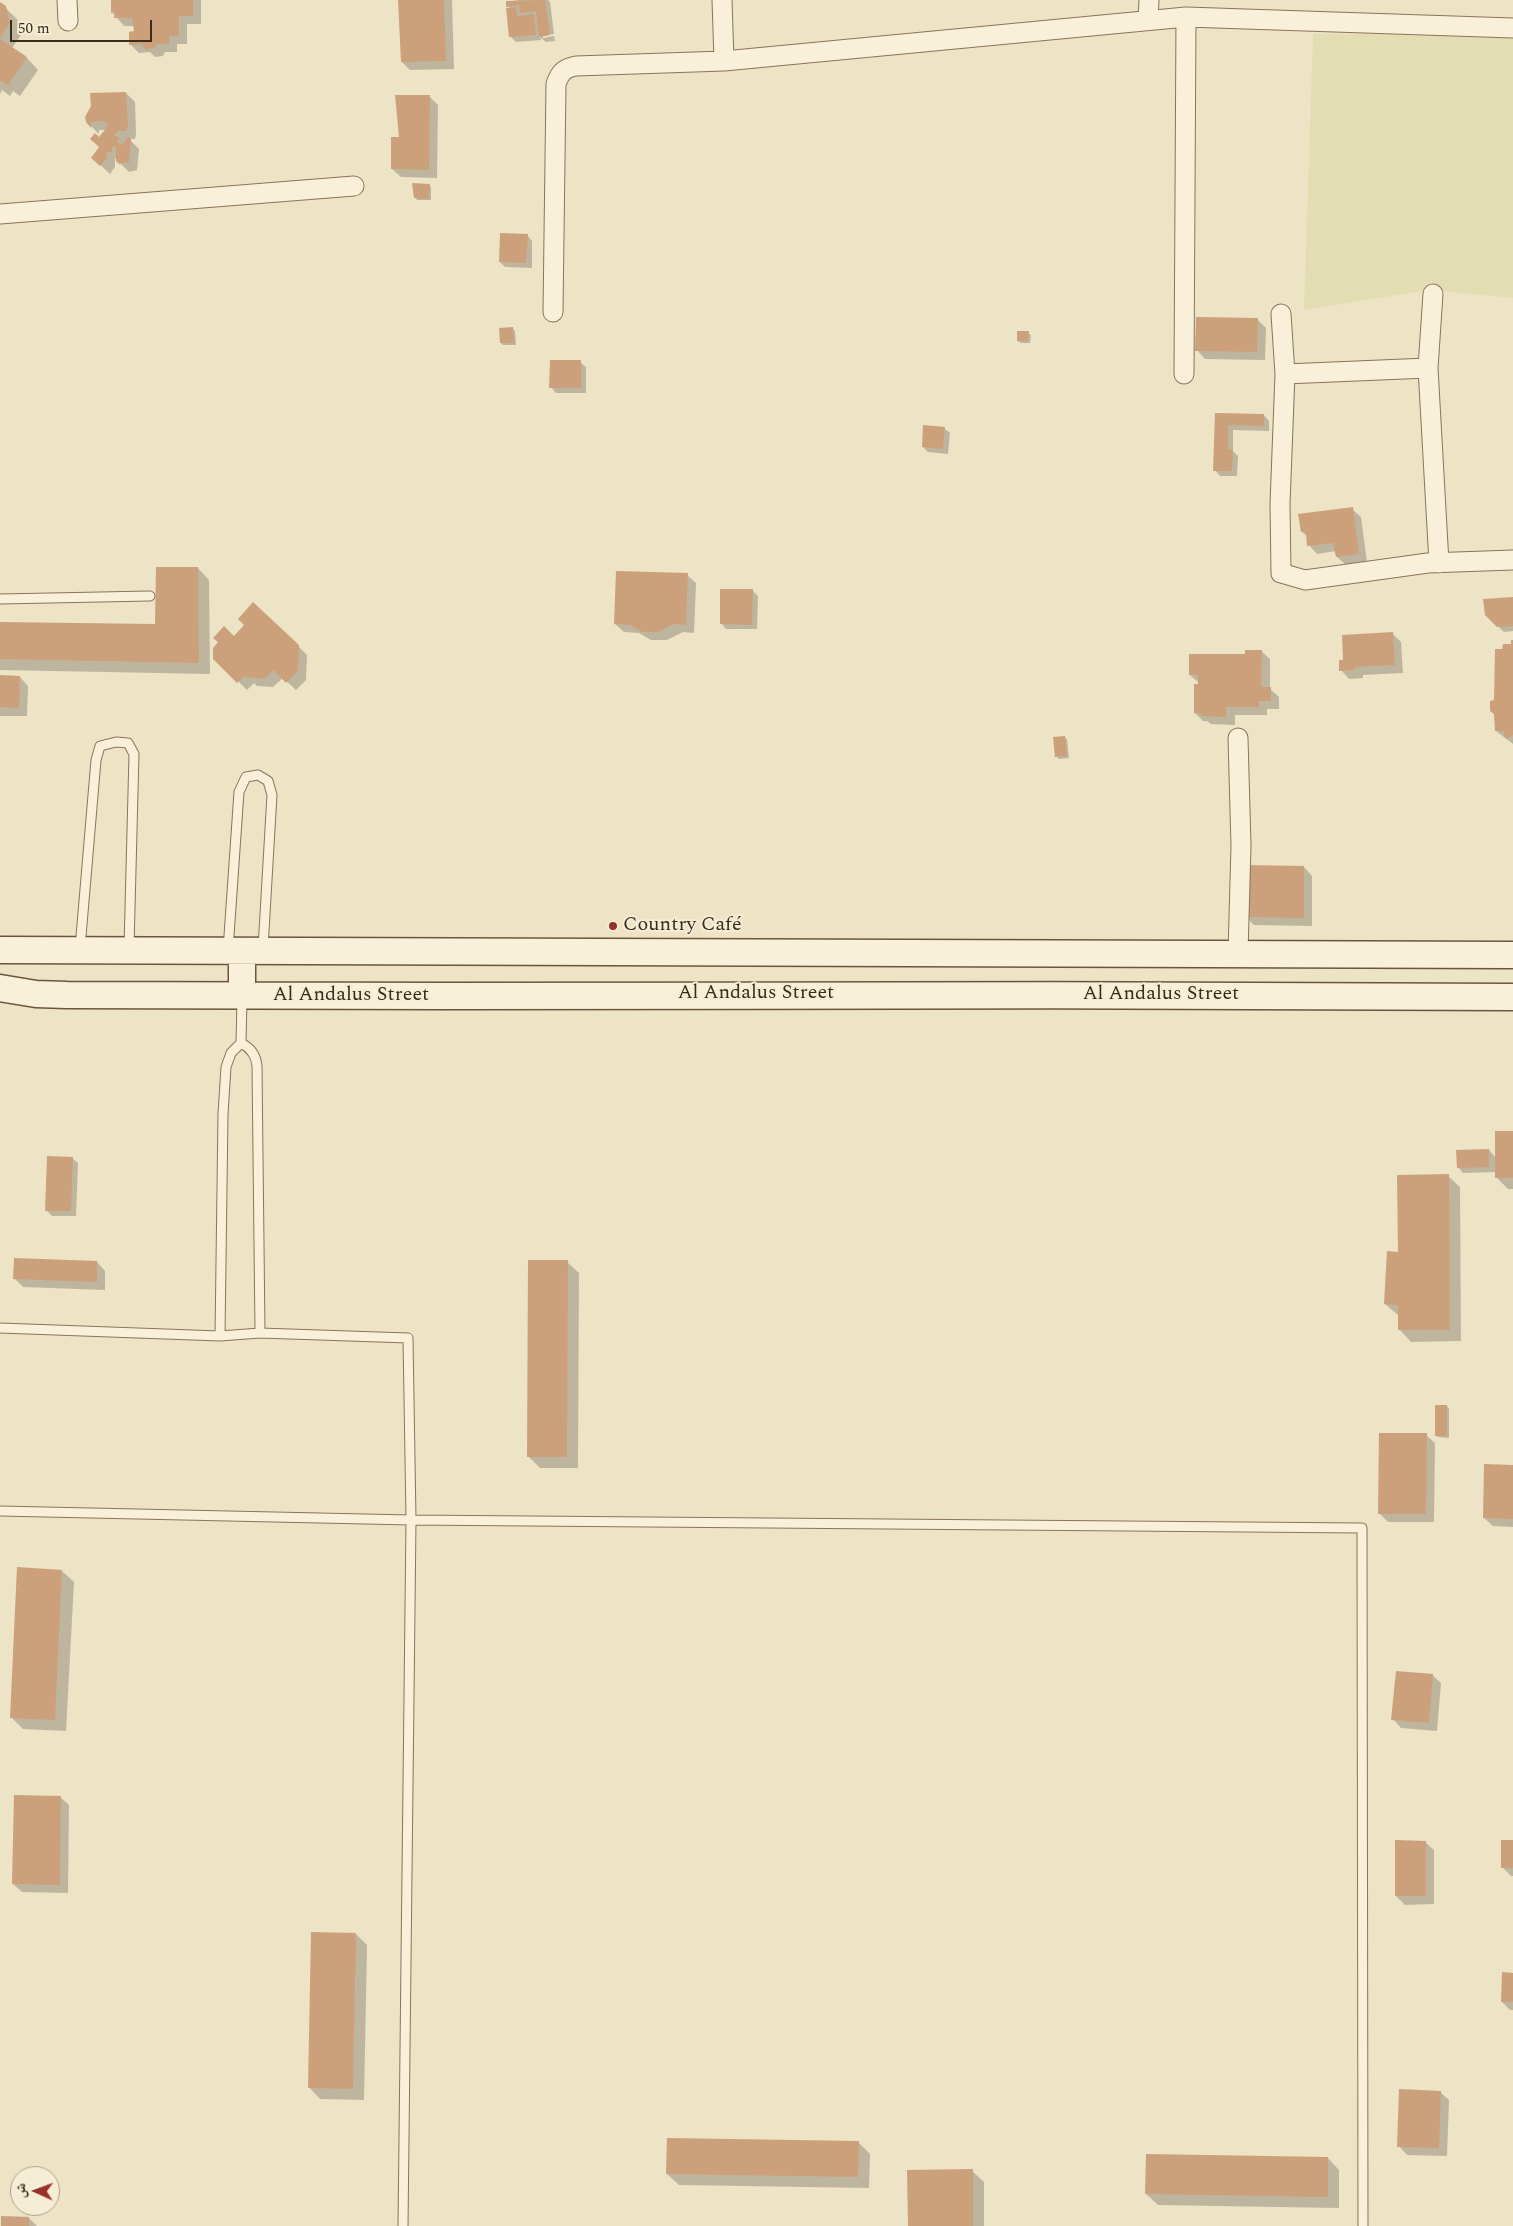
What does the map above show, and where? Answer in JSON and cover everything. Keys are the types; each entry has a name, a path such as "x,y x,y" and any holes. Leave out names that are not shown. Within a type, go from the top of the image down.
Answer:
{"main road":[{"name":"Al Andalus Street","path":"0,950 1513,955"},
{"path":"242,996 244,951"},
{"name":"Al Andalus Street","path":"0,988 36,994 67,995 1192,994 1513,997"}],"street":[{"path":"67,0 68,21"},
{"path":"722,0 724,61"},
{"path":"1148,20 1149,0"},
{"path":"553,312 556,84 558,76 566,68 576,66 724,61 1186,16 1513,28"},
{"path":"1184,374 1186,16"},
{"path":"0,214 354,186"},
{"path":"1433,294 1428,368 1439,563"},
{"path":"1281,314 1285,374 1280,504 1281,574 1305,580 1439,563 1513,560"},
{"path":"1285,374 1428,368"},
{"path":"1238,738 1241,846 1238,954"}],"lane":[{"path":"0,599 150,596"},
{"path":"80,951 96,760 100,746 116,742 128,743 134,754 128,951"},
{"path":"258,775 268,781 272,795 244,951 238,792 246,777 258,775"},
{"path":"220,1336 226,1067 231,1054 241,1043 242,996"},
{"path":"241,1043 254,1054 257,1066 260,1334"},
{"path":"0,1328 220,1336 260,1334 408,1338 410,1520 404,2226"},
{"path":"0,1511 410,1520 1362,1528 1363,2226"}],"shaded area":[{"path":"1313,34 1513,34 1513,298 1429,290 1304,310"}],"building":[{"path":"111,0 193,0 193,16 179,16 179,36 169,36 169,44 157,44 154,48 145,49 141,44 129,45 129,32 134,31 132,18 114,18 115,12 111,13"},
{"path":"398,0 444,0 446,61 401,62"},
{"path":"545,0 550,35 539,37 536,11 520,13 519,5 506,7 506,1"},
{"path":"0,2 6,6 10,23 0,38"},
{"path":"516,7 517,16 534,14 536,35 509,37 506,8"},
{"path":"0,39 27,57 8,85 0,82"},
{"path":"126,92 128,126 126,131 118,131 114,135 120,138 117,141 122,145 128,137 131,139 129,162 119,164 116,161 116,147 112,147 112,152 107,152 107,158 100,166 91,158 99,147 90,139 95,133 99,137 108,126 105,121 91,122 91,128 86,122 85,117 91,106 90,93"},
{"path":"395,95 430,95 429,170 391,169 391,137 399,137"},
{"path":"412,183 430,184 429,199 414,198"},
{"path":"500,233 528,234 526,263 499,262"},
{"path":"1196,317 1258,318 1257,352 1195,351"},
{"path":"513,327 514,343 500,343 499,328"},
{"path":"1017,331 1029,331 1028,341 1017,341"},
{"path":"550,360 581,360 581,388 549,388"},
{"path":"1215,413 1264,414 1264,426 1228,425 1228,449 1233,450 1232,471 1213,471"},
{"path":"923,425 945,427 943,449 922,447"},
{"path":"1353,507 1359,554 1336,557 1333,543 1307,546 1306,532 1301,532 1298,514"},
{"path":"156,567 198,567 199,663 0,659 0,622 155,624"},
{"path":"616,571 688,573 686,625 674,624 658,632 642,632 630,625 614,624"},
{"path":"720,589 753,589 752,625 720,624"},
{"path":"1513,597 1513,626 1497,627 1485,615 1483,599"},
{"path":"253,602 299,645 298,671 286,683 274,670 264,679 247,677 245,675 237,683 213,659 213,648 218,642 213,638 224,626 234,636 244,625 238,619"},
{"path":"1393,632 1395,665 1355,667 1355,670 1339,671 1339,660 1343,660 1342,635"},
{"path":"1511,640 1513,640 1513,735 1507,739 1505,738 1504,731 1495,731 1494,714 1490,711 1490,701 1494,700 1495,649 1502,649 1503,644 1511,644"},
{"path":"1245,650 1262,650 1261,687 1271,687 1271,701 1259,701 1259,707 1226,707 1226,717 1201,716 1201,713 1194,713 1194,684 1198,684 1198,675 1189,675 1189,654 1245,654"},
{"path":"0,675 20,676 19,708 0,707"},
{"path":"1065,736 1067,756 1055,757 1053,737"},
{"path":"1244,865 1304,866 1304,918 1244,917"},
{"path":"1495,1131 1513,1131 1513,1178 1495,1178"},
{"path":"1489,1149 1489,1167 1457,1168 1456,1150"},
{"path":"47,1156 73,1157 71,1211 45,1211"},
{"path":"1449,1174 1450,1330 1398,1330 1398,1305 1384,1304 1387,1251 1398,1252 1397,1175"},
{"path":"14,1258 97,1261 97,1282 13,1279"},
{"path":"528,1260 568,1260 567,1457 527,1457"},
{"path":"1435,1405 1447,1405 1447,1436 1435,1436"},
{"path":"1379,1433 1427,1433 1426,1514 1378,1514"},
{"path":"1484,1464 1513,1465 1513,1519 1483,1518"},
{"path":"17,1567 62,1570 55,1720 10,1718"},
{"path":"1396,1671 1433,1674 1429,1723 1391,1720"},
{"path":"14,1795 61,1796 60,1885 12,1884"},
{"path":"1395,1840 1426,1841 1426,1896 1395,1896"},
{"path":"1501,1840 1513,1840 1513,1868 1501,1868"},
{"path":"311,1932 356,1933 353,2089 308,2088"},
{"path":"1502,1972 1513,1973 1513,2002 1501,2002"},
{"path":"1399,2089 1441,2091 1439,2148 1397,2147"},
{"path":"667,2138 859,2141 858,2177 666,2174"},
{"path":"1146,2154 1328,2157 1328,2197 1145,2194"},
{"path":"973,2169 973,2226 908,2226 907,2170"},
{"path":"1,2216 29,2217 29,2226 1,2226"}],"place":[{"name":"Country Café","path":"613,926"}]}
